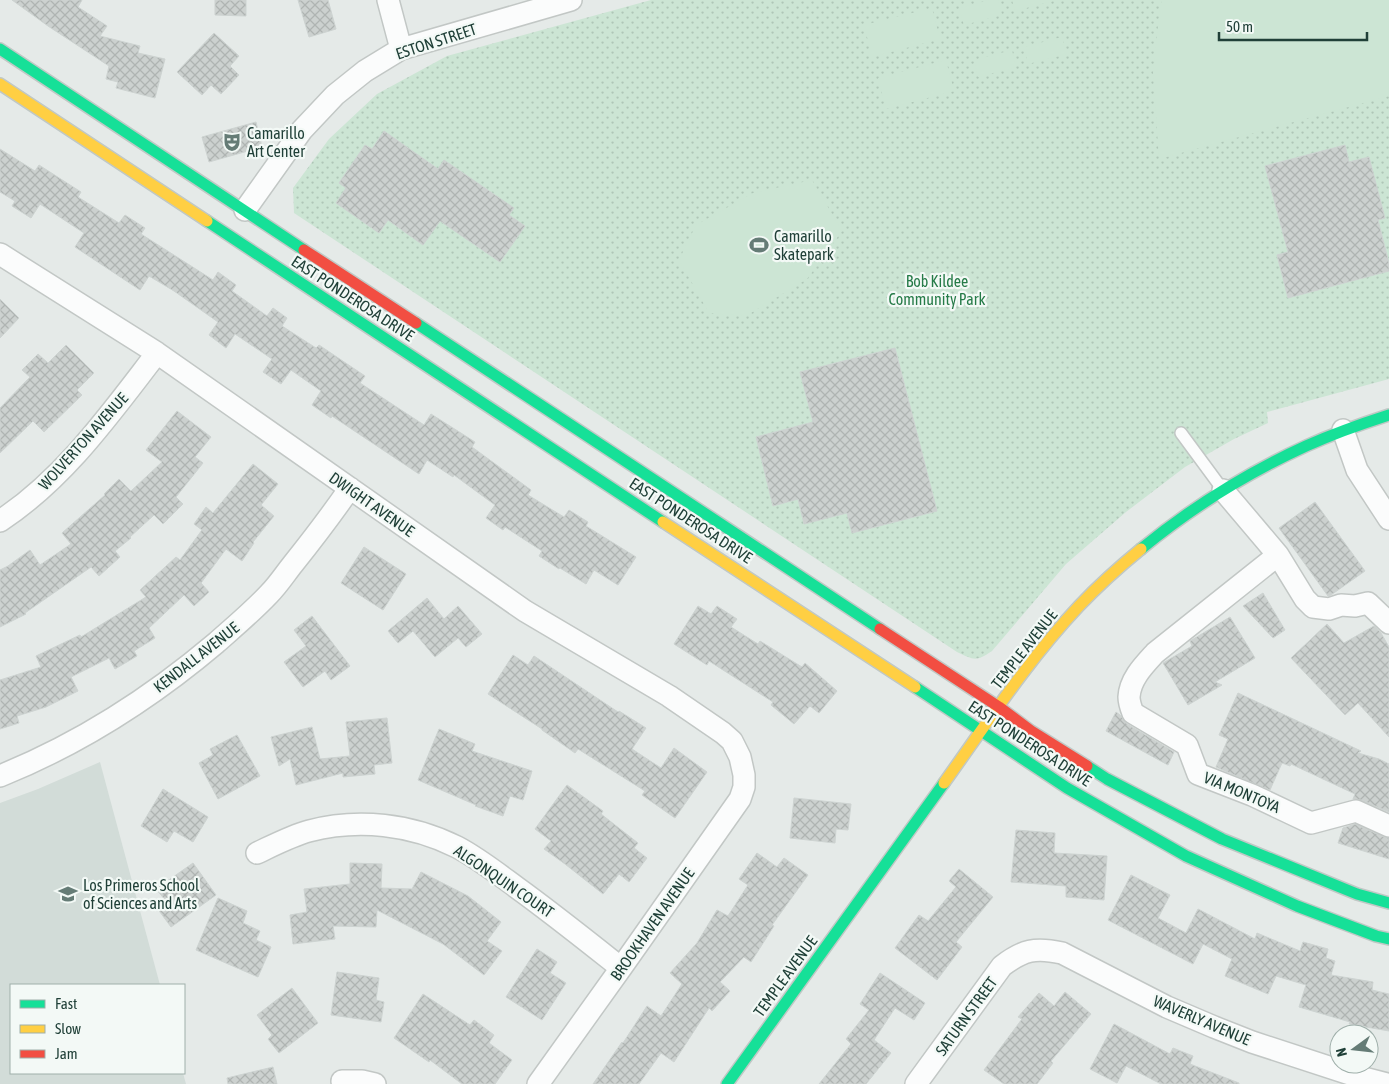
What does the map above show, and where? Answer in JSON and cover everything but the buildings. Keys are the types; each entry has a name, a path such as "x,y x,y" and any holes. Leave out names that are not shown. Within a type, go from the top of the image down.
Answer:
{"main road":[{"name":"EAST PONDEROSA DRIVE","path":"0,49 235,223 1067,788 1186,856 1297,906 1376,936 1389,939"},
{"name":"EAST PONDEROSA DRIVE","path":"0,84 235,223 999,707 1031,731 1107,779 1222,839 1357,894 1389,903"},
{"name":"TEMPLE AVENUE","path":"727,1084 981,731 1053,635 1089,596 1148,543 1190,511 1223,490 1288,454 1343,430 1389,414"}],"street":[{"path":"388,0 401,49"},
{"name":"ESTON STREET","path":"235,223 302,130 335,95 364,71 401,49 571,0"},
{"name":"DWIGHT AVENUE","path":"0,254 156,353 525,610 669,696 723,733 732,741 740,757"},
{"name":"WOLVERTON AVENUE","path":"0,521 33,497 64,467 106,421 156,353"},
{"path":"1343,430 1357,470 1389,519"},
{"name":"KENDALL AVENUE","path":"0,776 59,750 114,718 165,684 199,657 246,617 271,592 320,530 350,488"},
{"path":"1223,490 1278,555 1305,599 1313,607 1329,609 1341,605 1355,606 1368,603 1389,623"},
{"name":"VIA MONTOYA","path":"1278,555 1155,653 1139,671 1130,688 1128,699 1133,713 1187,745 1198,774 1252,795 1311,823 1356,811 1389,826"},
{"name":"BROOKHAVEN AVENUE","path":"538,1084 740,798 744,786 744,774 740,757"},
{"name":"ALGONQUIN COURT","path":"257,853 287,838 329,827 373,824 416,831 437,838 476,858 554,915 621,968"},
{"name":"WAVERLY AVENUE","path":"1021,953 1038,950 1062,953 1167,1007 1214,1027 1252,1042 1328,1067 1388,1084"},
{"name":"SATURN STREET","path":"916,1084 1002,966 1021,953"},
{"path":"342,1080 375,1084"}],"lane":[{"path":"1181,433 1223,490"}],"shaded area":[{"name":"Los Primeros School of Sciences and Arts","path":"100,762 160,984 10,984 10,1074 183,1074 186,1084 0,1084 0,803"}],"green space":[{"name":"Bob Kildee Community Park","path":"651,0 1389,0 1389,379 1267,412 1268,423 1234,439 1185,467 1126,512 1066,564 992,651 975,659 957,652 294,213 293,188 329,139 377,94 447,56"},
{"path":"989,0 998,0 1002,15 964,25 959,8"},
{"path":"1012,0 1053,0 1053,1 1015,11"},
{"path":"1162,0 1389,0 1389,96 1159,159 1153,73"},
{"path":"932,8 940,39 872,57 864,25"},
{"path":"1062,37 1067,54 1028,64 1024,47"},
{"path":"1012,50 1016,67 978,77 974,60"},
{"path":"946,60 954,91 886,109 878,78"},
{"name":"Camarillo Skatepark","path":"812,180 842,231 807,279 746,316 709,313 679,260 696,225 753,193"}],"traffic: fast":[{"path":"0,49 304,250"},
{"path":"207,221 663,522"},
{"path":"416,323 880,629"},
{"path":"1141,549 1180,519 1220,492 1284,456 1347,429 1389,415"},
{"path":"915,687 1067,788 1186,856 1297,906 1376,936 1389,939"},
{"path":"1087,766 1107,779 1222,839 1357,894 1389,903"},
{"path":"727,1084 944,783"}],"traffic: slow":[{"path":"0,84 207,221"},
{"path":"663,522 915,687"},
{"path":"944,783 1008,692 1042,648 1079,606 1141,549"}],"traffic: jam":[{"path":"304,250 416,323"},
{"path":"880,629 999,707 1031,731 1087,766"}],"place":[{"name":"Camarillo Art Center","path":"232,142"},
{"name":"Camarillo Skatepark","path":"759,245"},
{"name":"Los Primeros School of Sciences and Arts","path":"68,894"}]}
